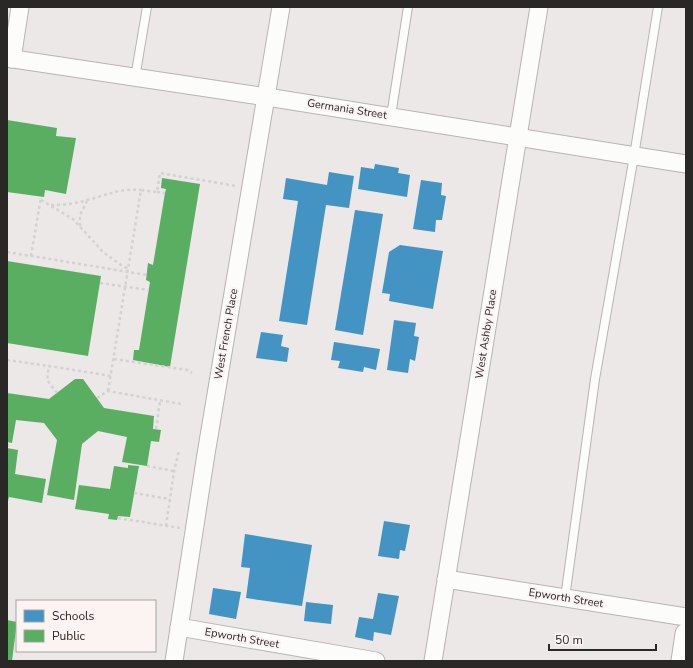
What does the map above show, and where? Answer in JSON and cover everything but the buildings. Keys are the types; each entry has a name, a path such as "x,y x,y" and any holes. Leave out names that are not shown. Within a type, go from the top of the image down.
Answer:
{"street":[{"path":"9,59 20,7"},
{"name":"West French Place","path":"174,661 220,368 252,189 281,7"},
{"name":"West Ashby Place","path":"433,661 539,7"},
{"name":"Germania Street","path":"9,59 391,116 686,164"},
{"name":"Epworth Street","path":"446,578 686,617"},
{"name":"Epworth Street","path":"179,627 376,661"},
{"path":"682,661 686,634"}],"lane":[{"path":"135,78 147,7"},
{"path":"391,116 408,7"},
{"path":"565,598 595,379 634,156 658,7"}],"path":[{"path":"157,192 160,173 252,189"},
{"path":"50,205 68,204 88,200 108,193 125,190 142,190 165,193"},
{"path":"108,392 142,190"},
{"path":"31,256 41,198 73,220 103,252 128,270"},
{"path":"80,227 80,215 88,200"},
{"path":"7,252 128,270 146,275"},
{"path":"100,282 149,290"},
{"path":"114,359 187,370 192,373"},
{"path":"7,360 111,376"},
{"path":"49,366 47,380 57,393"},
{"path":"97,398 108,392 181,404"},
{"path":"156,429 160,401"},
{"path":"166,526 174,471 179,451"},
{"path":"147,466 174,471"},
{"path":"134,494 170,499"},
{"path":"118,518 194,531"}]}
